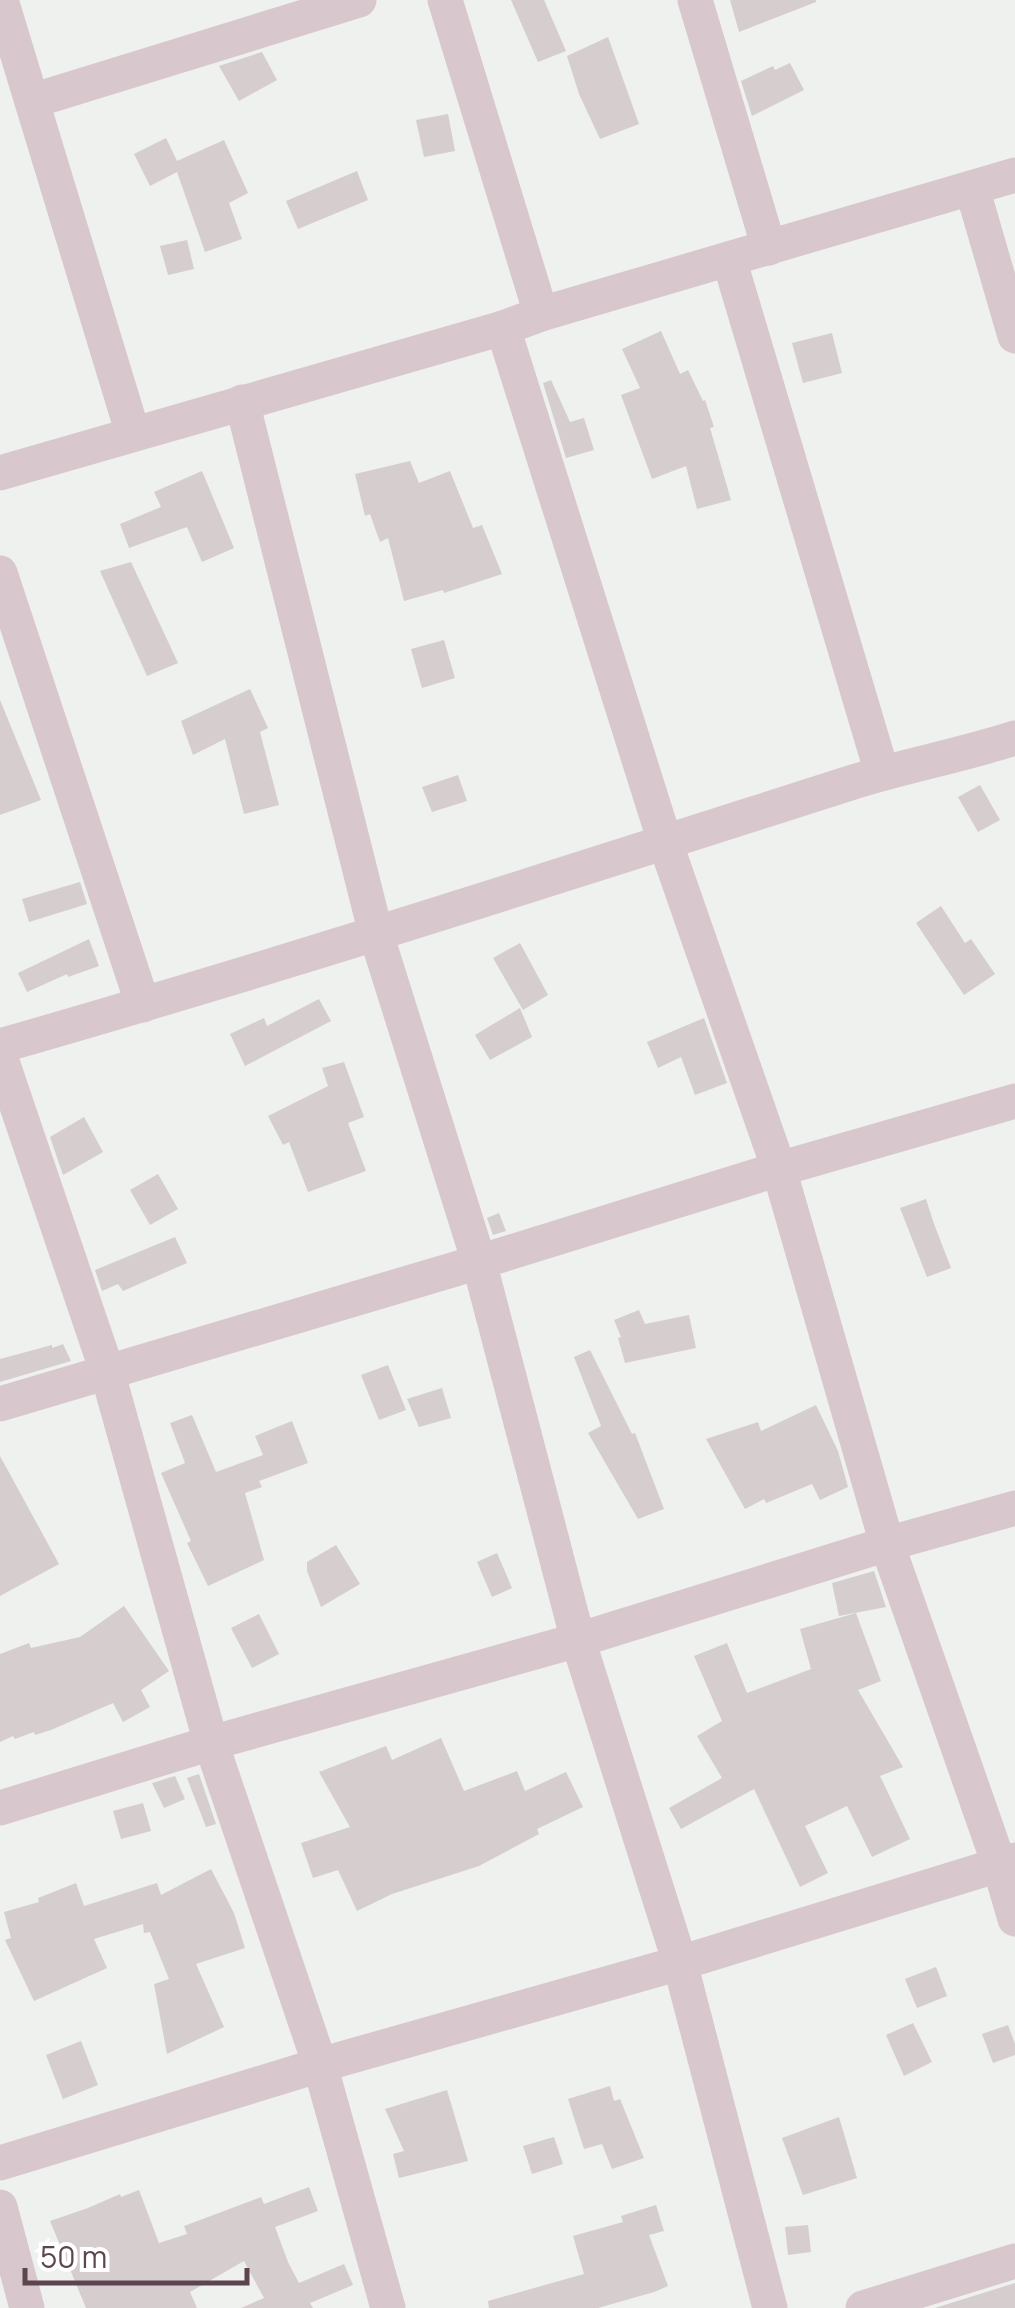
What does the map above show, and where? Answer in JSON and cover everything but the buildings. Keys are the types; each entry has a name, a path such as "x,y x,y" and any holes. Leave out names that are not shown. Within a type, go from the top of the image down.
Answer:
{"street":[{"path":"1,0 133,434"},
{"path":"32,102 269,13 359,0"},
{"path":"445,0 541,314"},
{"path":"695,0 769,248"},
{"path":"0,474 1015,175"},
{"path":"972,188 1015,336"},
{"path":"728,259 882,773"},
{"path":"502,328 665,842 779,1169 887,1544 1007,1862 1015,1919"},
{"path":"242,402 376,934 479,1262 578,1640 680,1963 770,2308"},
{"path":"0,572 143,1005"},
{"path":"0,1046 376,934 882,773 1013,745"},
{"path":"0,1056 107,1371 211,1743 320,2065 388,2308"},
{"path":"0,1404 1015,1101"},
{"path":"0,1808 1015,1508"},
{"path":"0,2162 320,2065 680,1963 1007,1862"},
{"path":"0,2207 27,2308"},
{"path":"863,2308 1015,2261"}]}
